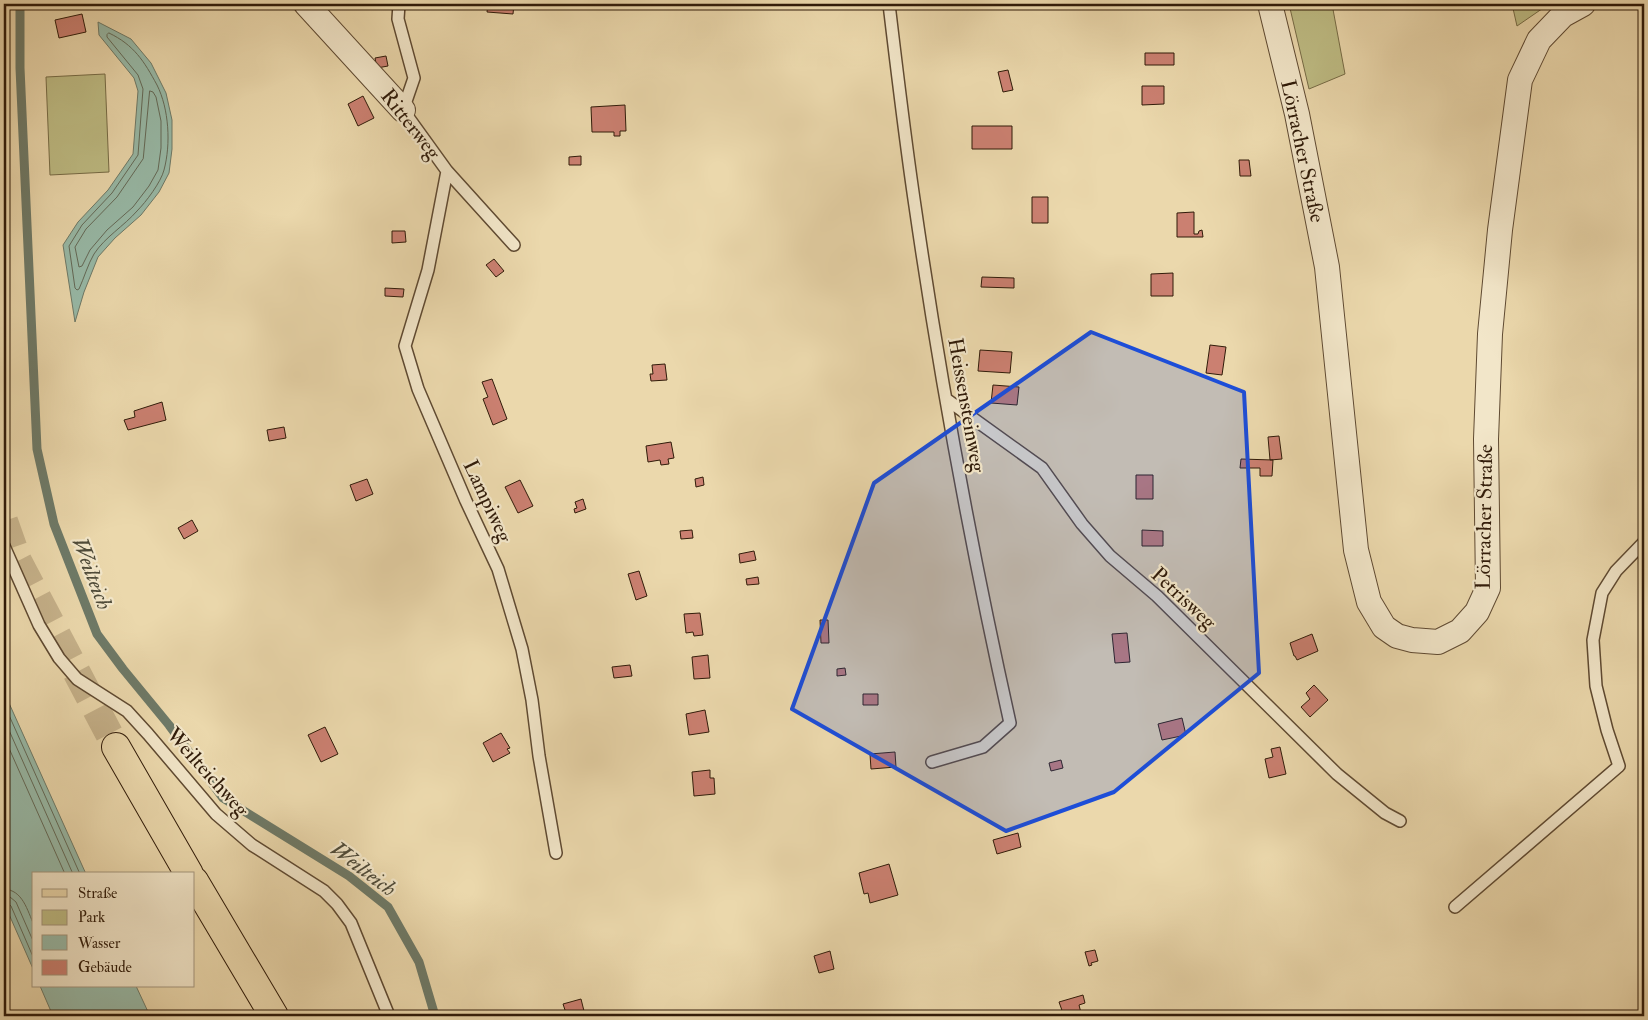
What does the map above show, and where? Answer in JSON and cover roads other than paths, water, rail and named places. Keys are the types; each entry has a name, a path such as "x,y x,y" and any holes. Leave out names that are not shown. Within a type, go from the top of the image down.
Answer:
{"main road":[{"path":"116,747 188,872"},
{"path":"195,883 274,1016"}],"street":[{"name":"Ritterweg","path":"306,4 403,110"},
{"name":"Lörracher Straße","path":"1270,4 1297,114 1327,267 1356,550 1369,602 1384,627 1397,636 1412,640 1438,642 1460,631 1478,612 1488,588 1486,438 1490,334 1500,230 1520,80 1539,40 1563,15 1583,4"}],"lane":[{"path":"399,4 398,19 414,78 403,110"},
{"name":"Heissensteinweg","path":"889,4 915,206 946,399 989,629 1010,723 983,747 932,762"},
{"name":"Ritterweg","path":"403,110 447,171 514,245"},
{"name":"Lampiweg","path":"447,171 428,270 405,346 418,390 498,569 526,666 556,853"},
{"name":"Petrisweg","path":"946,399 1042,468 1082,524 1110,556 1157,596 1337,774 1385,813 1400,822"},
{"path":"1455,907 1620,766 1607,730 1596,686 1593,640 1602,593 1616,571 1644,542"},
{"name":"Weilteichweg","path":"4,546 39,625 59,658 76,679 127,712 216,814 252,845 324,891 338,904 351,923 390,1016"}],"water":[{"path":"98,22 131,39 151,63 166,93 172,120 172,149 169,173 159,192 141,215 115,238 98,257 84,292 75,322 63,245 78,222 108,190 133,154 138,91 134,78 99,35"},
{"path":"4,692 85,872 32,872 32,966 4,903"},
{"path":"41,988 137,988 150,1016 53,1016"}],"waterway":[{"name":"Weilteich","path":"20,4 20,68 37,449 54,524 97,634 169,725 223,798 349,876 388,907 419,962 435,1016"}],"tunnel":[{"path":"4,521 18,561 116,747"}]}
